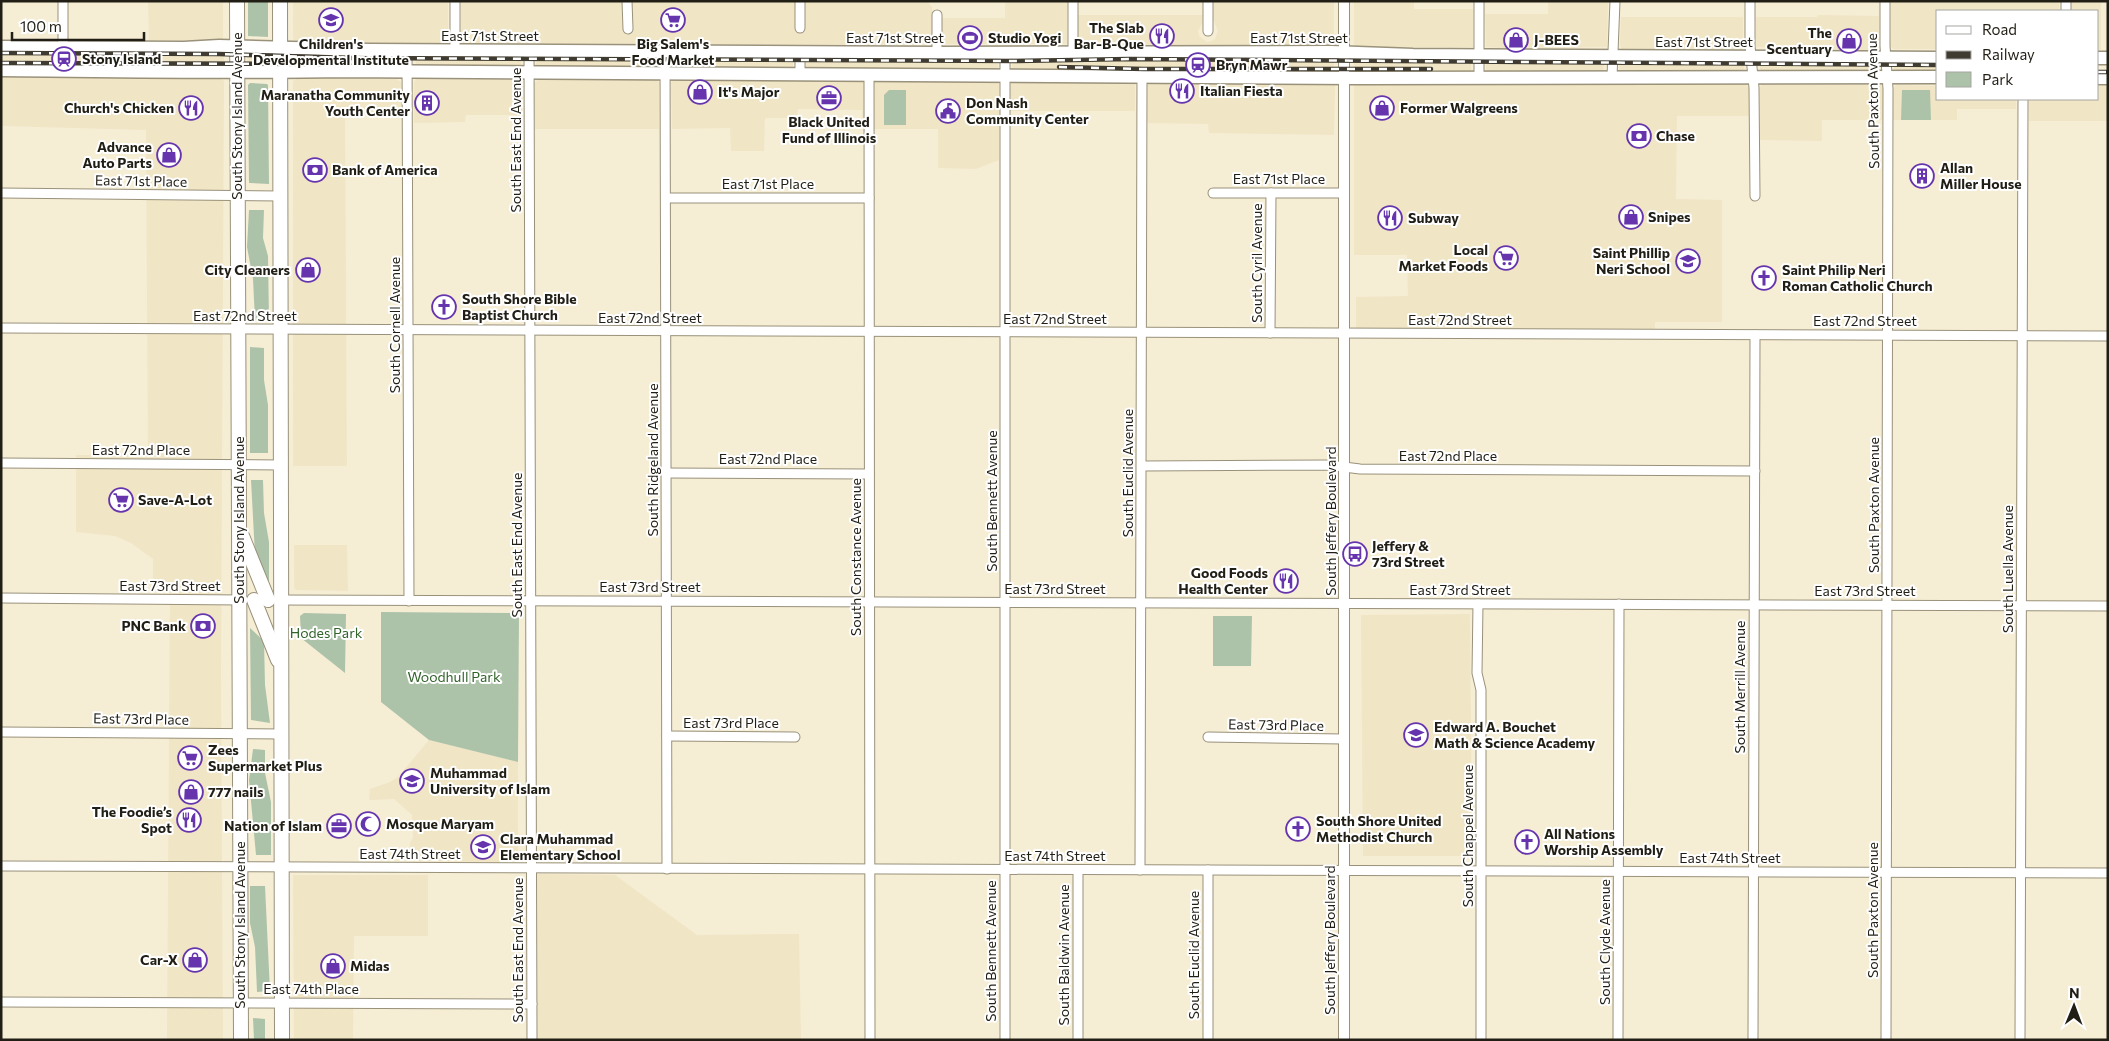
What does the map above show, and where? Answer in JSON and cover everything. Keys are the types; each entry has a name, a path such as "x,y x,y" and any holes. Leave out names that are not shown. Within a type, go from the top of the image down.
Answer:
{"highway":[{"name":"South Stony Island Avenue","path":"237,1 241,1040"},
{"path":"280,1 281,465 275,600 281,667 282,1040"},
{"path":"239,529 275,600"},
{"path":"254,600 281,667"}],"main road":[{"name":"East 71st Street","path":"1,47 191,48 236,46 407,50 937,53 1344,52 1479,56 1936,58"},
{"path":"1,70 237,73 408,71 1005,76 1936,78"}],"street":[{"path":"63,1 63,48"},
{"path":"455,1 456,50"},
{"path":"628,1 628,29"},
{"path":"800,1 800,28"},
{"path":"1073,1 1073,52"},
{"path":"1208,1 1208,32"},
{"name":"South Jeffery Boulevard","path":"1344,1 1344,1040"},
{"path":"1479,1 1479,77"},
{"path":"1612,77 1615,1"},
{"path":"1750,1 1755,196"},
{"name":"South Paxton Avenue","path":"1885,1 1888,78 1886,1040"},
{"path":"937,16 937,53"},
{"name":"South Cornell Avenue","path":"407,50 409,600"},
{"name":"South East End Avenue","path":"529,50 532,1040"},
{"name":"South Ridgeland Avenue","path":"666,51 667,869"},
{"path":"800,52 800,74"},
{"name":"South Bennett Avenue","path":"1005,52 1005,1040"},
{"name":"South Constance Avenue","path":"869,74 870,1040"},
{"name":"South Euclid Avenue","path":"1140,870 1142,76"},
{"name":"South Luella Avenue","path":"2020,1040 2024,100"},
{"name":"East 71st Place","path":"1212,192 1344,193"},
{"name":"East 71st Place","path":"1,193 281,196"},
{"name":"South Cyril Avenue","path":"1270,333 1271,193"},
{"name":"East 71st Place","path":"666,198 869,198"},
{"name":"East 72nd Street","path":"1,328 2108,336"},
{"name":"South Merrill Avenue","path":"1753,1040 1755,335"},
{"name":"East 72nd Place","path":"1,463 281,465"},
{"name":"East 72nd Place","path":"1142,466 1755,471"},
{"name":"East 72nd Place","path":"666,472 869,474"},
{"name":"East 73rd Street","path":"1,598 2108,606"},
{"name":"South Chappel Avenue","path":"1478,604 1477,673 1481,690 1481,1040"},
{"name":"South Clyde Avenue","path":"1618,1040 1619,604"},
{"name":"East 73rd Place","path":"1,732 281,734"},
{"name":"East 73rd Place","path":"667,736 795,737"},
{"name":"East 73rd Place","path":"1208,738 1344,739"},
{"name":"East 74th Street","path":"1,866 2108,873"},
{"name":"South Baldwin Avenue","path":"1078,870 1078,1040"},
{"name":"South Euclid Avenue","path":"1208,870 1208,1040"},
{"name":"East 74th Place","path":"1,1002 532,1004"}],"shaded area":[{"path":"148,1 223,1 223,40 149,40"},
{"path":"293,1 448,1 448,40 445,43 297,42 293,39"},
{"path":"461,1 927,1 932,7 932,42 930,45 464,43 461,41"},
{"path":"1005,1 1067,1 1067,44 942,44 942,18 1005,18"},
{"path":"1213,1 1334,1 1334,45 1331,47 1080,46 1077,43 1077,15 1203,15 1203,22 1198,31 1199,36 1207,42 1212,41 1215,39 1218,31 1213,19"},
{"path":"1354,1 1414,1 1414,9 1473,9 1473,47 1357,47 1354,44"},
{"path":"1548,1 1608,1 1607,47 1486,47 1485,14 1548,14"},
{"path":"1891,2 2059,2 2059,10 1936,10 1936,49 1893,49 1890,46"},
{"path":"2071,2 2101,2 2101,50 2099,50 2099,10 2071,10"},
{"path":"1818,15 1879,16 1879,48 1874,50 1756,47 1756,17 1817,17"},
{"path":"1621,17 1743,17 1743,47 1741,49 1622,49 1620,45"},
{"path":"1,50 224,50 224,69 1,66"},
{"path":"247,51 268,51 268,69 247,70"},
{"path":"292,52 398,54 398,68 293,69"},
{"path":"416,54 521,54 521,69 416,68"},
{"path":"536,54 656,55 657,69 536,69"},
{"path":"671,55 793,55 793,70 672,69"},
{"path":"805,55 998,55 998,72 805,70"},
{"path":"1012,55 1334,55 1334,75 1012,72"},
{"path":"1354,56 1471,59 1471,73 1354,74"},
{"path":"1486,59 1604,59 1603,74 1486,73"},
{"path":"1620,59 1743,60 1745,74 1619,74"},
{"path":"1760,60 1878,60 1879,75 1760,74"},
{"path":"1894,60 1936,61 1936,74 1894,75"},
{"path":"1,77 219,78 224,81 221,674 223,1040 167,1040 170,588 153,588 153,559 131,543 115,536 76,532 76,455 148,455 146,130 1,126"},
{"path":"298,78 396,79 401,82 401,115 345,115 347,466 293,466 293,81"},
{"path":"416,79 520,80 523,83 522,115 466,115 465,122 414,123 414,82"},
{"path":"538,80 657,80 659,83 659,129 535,129 534,83"},
{"path":"673,80 997,81 999,85 999,160 976,169 938,168 938,129 862,129 862,110 798,109 797,118 765,118 764,151 731,151 730,128 672,129 671,83"},
{"path":"1013,82 1133,83 1135,85 1135,111 1010,111 1010,84"},
{"path":"1149,83 1333,83 1335,86 1334,135 1209,133 1208,124 1146,123 1146,85"},
{"path":"1357,84 1746,85 1749,88 1749,116 1677,116 1676,199 1722,200 1722,322 1655,322 1655,332 1356,331 1356,297 1408,296 1407,255 1354,255 1354,86"},
{"path":"1762,85 1881,85 1883,89 1883,120 1822,120 1822,141 1760,140 1759,88"},
{"path":"1896,85 1936,86 1936,100 2016,100 2016,109 1957,109 1957,120 1893,120 1893,89"},
{"path":"2099,86 2108,86 2108,121 2029,121 2029,100 2099,100"},
{"path":"294,545 347,545 348,591 296,590 294,588"},
{"name":"Edward A. Bouchet Math & Science Academy","path":"1470,614 1472,856 1363,856 1361,615"},
{"path":"429,740 518,762 518,862 409,861 410,843 413,838 412,815 394,799 369,800 370,789 398,777"},
{"path":"536,874 615,875 697,935 799,934 801,1040 537,1040"},
{"path":"293,875 428,875 428,936 354,936 353,1040 294,1040"}],"green space":[{"path":"248,1 268,1 268,37 248,36"},
{"path":"250,83 268,85 269,184 249,183 248,85"},
{"path":"889,90 906,90 906,125 884,125 884,95"},
{"path":"1902,90 1930,90 1931,120 1901,120"},
{"path":"249,210 264,210 263,238 268,256 269,320 255,320 253,279 247,247"},
{"path":"250,347 264,348 264,380 268,405 268,453 250,453"},
{"path":"251,480 263,480 264,513 269,542 269,586 255,555"},
{"name":"Woodhull Park","path":"381,612 519,613 518,762 429,740 381,702"},
{"name":"Hodes Park","path":"304,613 346,614 345,673 301,638 300,616"},
{"path":"1213,616 1252,616 1251,666 1213,666"},
{"path":"250,628 264,641 265,685 270,723 251,720"},
{"path":"253,749 265,750 265,773 271,802 271,855 256,855 249,780"},
{"path":"250,886 265,886 270,991 257,992 255,947 250,923"},
{"path":"253,1018 265,1019 265,1040 254,1040"}],"railway":[{"path":"1,53 219,54 348,58 1017,61 1129,59 1936,65"},
{"path":"1,63 324,64"},
{"path":"1059,67 1144,69 1431,69"},
{"path":"2099,72 2108,72"}],"place":[{"name":"Children's Developmental Institute","path":"331,20"},
{"name":"Big Salem's Food Market","path":"673,20"},
{"name":"The Slab Bar-B-Que","path":"1162,36"},
{"name":"Studio Yogi","path":"970,38"},
{"name":"J-BEES","path":"1516,40"},
{"name":"The Scentuary","path":"1849,41"},
{"name":"Stony Island","path":"64,59"},
{"name":"Bryn Mawr","path":"1198,65"},
{"name":"Italian Fiesta","path":"1182,91"},
{"name":"It's Major","path":"700,92"},
{"name":"Black United Fund of Illinois","path":"829,98"},
{"name":"Maranatha Community Youth Center","path":"427,103"},
{"name":"Church's Chicken","path":"191,108"},
{"name":"Former Walgreens","path":"1382,108"},
{"name":"Don Nash Community Center","path":"948,111"},
{"name":"Chase","path":"1639,136"},
{"name":"Advance Auto Parts","path":"169,155"},
{"name":"Bank of America","path":"315,170"},
{"name":"Allan Miller House","path":"1922,176"},
{"name":"Snipes","path":"1631,217"},
{"name":"Subway","path":"1390,218"},
{"name":"Local Market Foods","path":"1506,258"},
{"name":"Saint Phillip Neri School","path":"1688,261"},
{"name":"City Cleaners","path":"308,270"},
{"name":"Saint Philip Neri Roman Catholic Church","path":"1764,278"},
{"name":"South Shore Bible Baptist Church","path":"444,307"},
{"name":"Save-A-Lot","path":"121,500"},
{"name":"Jeffery & 73rd Street","path":"1355,554"},
{"name":"Good Foods Health Center","path":"1286,581"},
{"name":"PNC Bank","path":"203,626"},
{"name":"Edward A. Bouchet Math & Science Academy","path":"1416,735"},
{"name":"Zees Supermarket Plus","path":"190,758"},
{"name":"Muhammad University of Islam","path":"412,781"},
{"name":"777 nails","path":"191,792"},
{"name":"The Foodie’s Spot","path":"189,820"},
{"name":"Mosque Maryam","path":"368,824"},
{"name":"Nation of Islam","path":"339,826"},
{"name":"South Shore United Methodist Church","path":"1298,829"},
{"name":"All Nations Worship Assembly","path":"1527,842"},
{"name":"Clara Muhammad Elementary School","path":"483,847"},
{"name":"Car-X","path":"195,960"},
{"name":"Midas","path":"333,966"}]}
